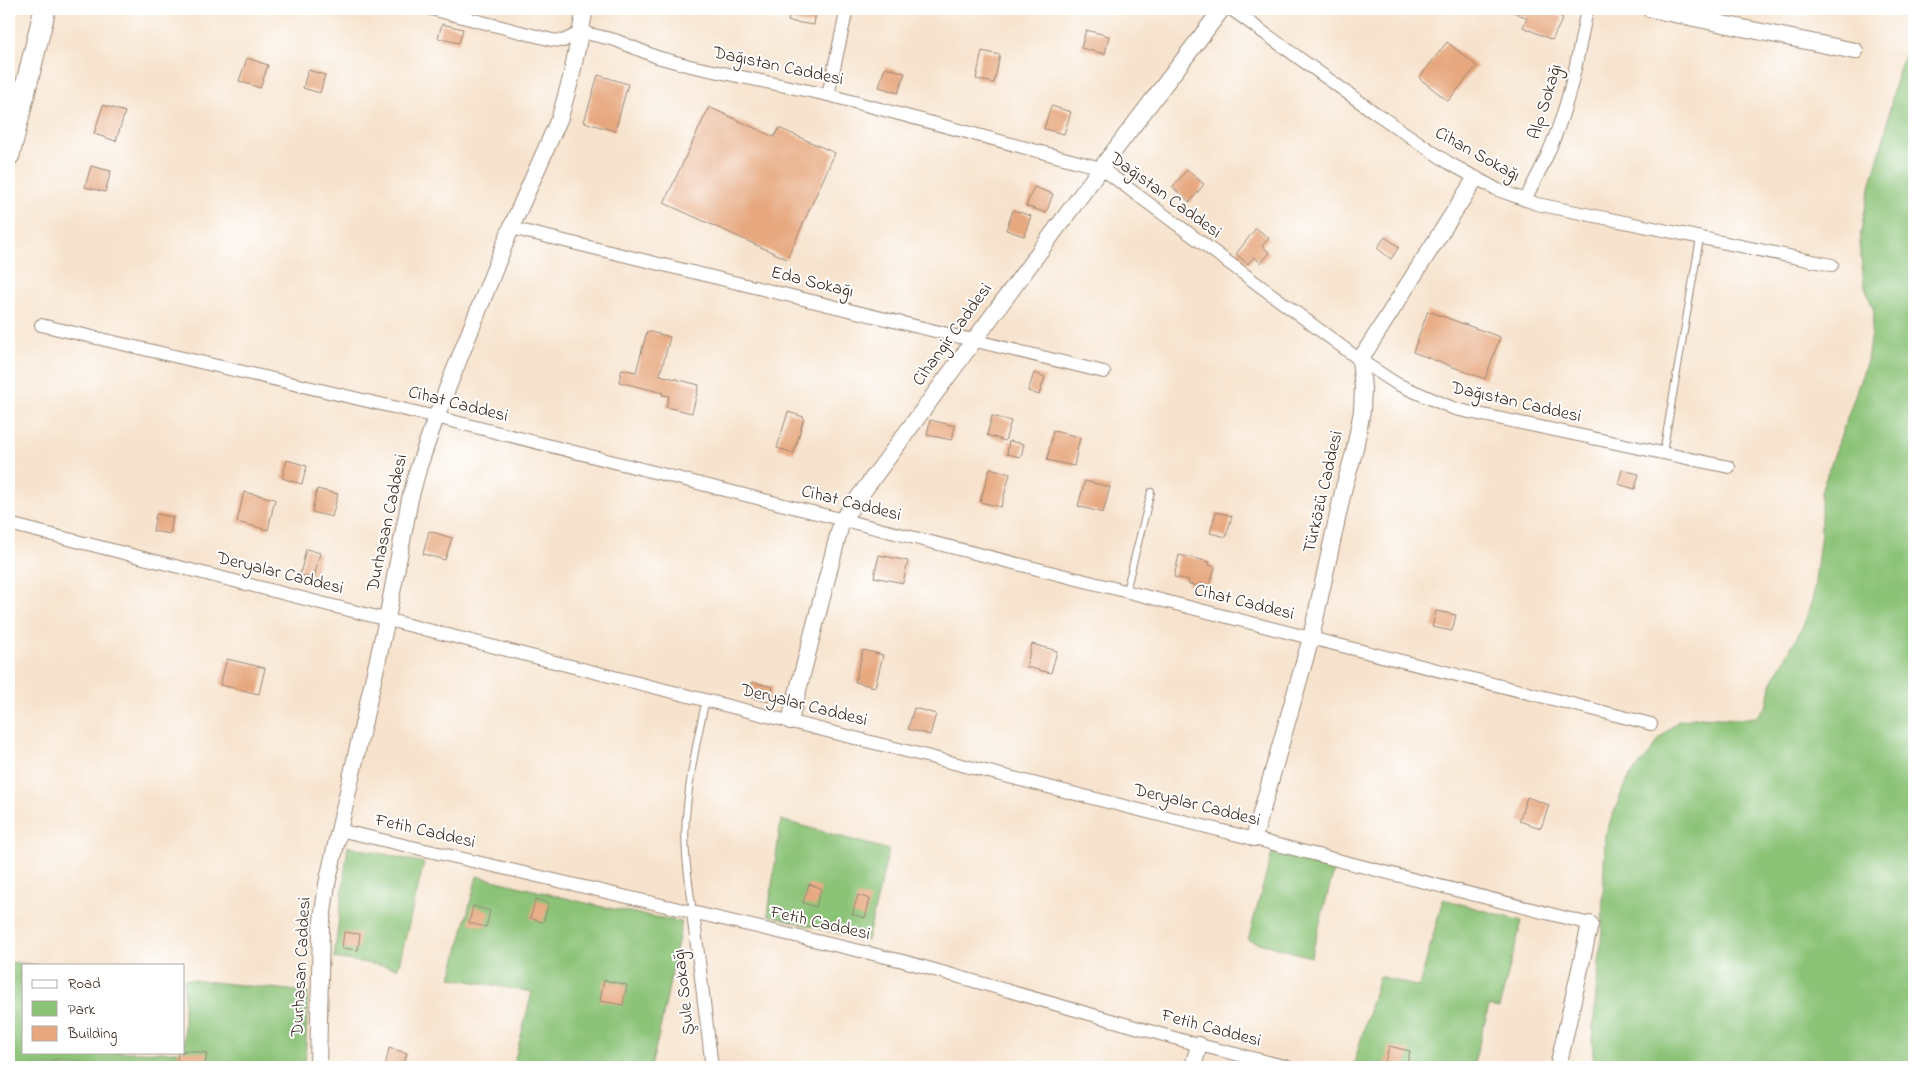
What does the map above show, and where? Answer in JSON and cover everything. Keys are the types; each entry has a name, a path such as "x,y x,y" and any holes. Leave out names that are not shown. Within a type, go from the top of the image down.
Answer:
{"highway":[{"path":"9,154 45,9"}],"street":[{"path":"431,9 552,40 563,41 581,32"},
{"name":"Durhasan Caddesi","path":"318,1067 321,927 327,884 387,619 410,499 436,417 511,228 560,117 585,9"},
{"path":"828,95 847,9"},
{"name":"Cihangir Caddesi","path":"790,721 842,520 1101,168 1222,9"},
{"name":"Cihan Sokağı","path":"1231,9 1374,112 1449,163 1498,190 1537,204 1832,265"},
{"name":"Alp Sokağı","path":"1525,200 1549,151 1564,110 1572,82 1587,9"},
{"path":"1650,9 1855,51"},
{"name":"Dağıstan Caddesi","path":"581,32 615,40 658,57 690,66 828,95 1101,168 1360,360 1397,384 1417,394 1455,409 1729,467"},
{"path":"1360,360 1475,179"},
{"name":"Eda Sokağı","path":"511,228 1104,372"},
{"name":"Cihat Caddesi","path":"41,325 436,417 1651,724"},
{"name":"Türközü Caddesi","path":"1254,838 1311,638 1358,432 1363,388 1360,360"},
{"name":"Deryalar Caddesi","path":"9,524 1590,924"},
{"name":"Fetih Caddesi","path":"339,830 903,961 1199,1045 1288,1067"},
{"name":"Şule Sokağı","path":"693,913 712,1067"},
{"path":"1558,1067 1590,924"},
{"path":"1193,1067 1199,1045"}],"lane":[{"path":"1663,453 1700,238"},
{"path":"1126,591 1151,492"},
{"path":"693,913 686,850 686,817 697,740 706,699"}],"green space":[{"path":"1914,35 1914,1067 1594,1067 1592,1039 1602,930 1605,835 1622,792 1630,776 1651,752 1660,738 1678,721 1700,717 1739,719 1756,717 1768,704 1771,684 1804,624 1813,597 1821,532 1821,492 1867,361 1874,312 1864,283 1859,243 1864,214 1886,131 1894,86 1906,48"},
{"path":"781,820 889,850 867,941 768,915"},
{"path":"348,846 424,863 398,968 334,958"},
{"path":"1272,853 1334,870 1311,957 1248,940"},
{"path":"477,876 598,906 682,922 651,1067 513,1067 532,992 451,978"},
{"path":"1443,899 1522,921 1499,1008 1489,1006 1473,1067 1353,1067 1379,976 1419,987"},
{"path":"9,962 28,964 22,964 22,1054 185,1054 185,979 308,992 305,1067 9,1067"}],"building":[{"path":"790,9 816,9 814,25 788,21"},
{"path":"1507,9 1558,9 1555,14 1563,18 1552,40 1523,27 1527,18"},
{"path":"442,24 463,29 459,43 438,38"},
{"path":"1086,30 1109,36 1105,54 1081,48"},
{"path":"1447,42 1477,66 1448,101 1419,78"},
{"path":"982,51 1000,55 994,83 976,79"},
{"path":"247,58 268,65 260,88 239,81"},
{"path":"885,67 905,73 898,93 879,87"},
{"path":"308,70 325,75 320,93 303,88"},
{"path":"598,75 628,84 615,131 584,122"},
{"path":"103,105 125,112 116,141 94,134"},
{"path":"1051,106 1071,112 1064,134 1044,129"},
{"path":"709,107 774,137 779,128 835,153 787,259 664,203"},
{"path":"91,166 111,171 105,192 85,187"},
{"path":"1187,170 1204,184 1190,202 1172,187"},
{"path":"1034,187 1053,194 1046,213 1026,206"},
{"path":"1013,210 1031,216 1024,236 1006,230"},
{"path":"1256,228 1269,238 1262,246 1270,253 1261,263 1254,257 1248,264 1236,254"},
{"path":"1385,237 1399,247 1391,259 1377,248"},
{"path":"1428,311 1500,337 1485,379 1413,352"},
{"path":"647,331 670,337 660,375 699,385 692,413 666,407 669,396 662,395 663,393 619,382 622,369 636,372"},
{"path":"1034,373 1045,377 1039,395 1028,391"},
{"path":"788,412 804,417 794,453 777,448"},
{"path":"992,416 1011,421 1005,441 987,435"},
{"path":"930,420 955,426 952,440 927,435"},
{"path":"1053,431 1080,437 1074,466 1047,460"},
{"path":"1009,441 1024,444 1021,457 1007,454"},
{"path":"287,460 307,466 302,484 282,478"},
{"path":"990,468 1010,474 1001,507 980,502"},
{"path":"1622,470 1639,474 1635,489 1618,484"},
{"path":"1085,481 1110,487 1103,513 1078,506"},
{"path":"317,489 338,494 332,517 312,512"},
{"path":"244,492 275,499 268,530 237,522"},
{"path":"1216,512 1232,516 1226,537 1210,533"},
{"path":"156,514 173,517 170,534 153,531"},
{"path":"429,531 452,538 445,560 423,554"},
{"path":"306,549 320,553 314,578 300,575"},
{"path":"879,555 908,561 903,583 874,577"},
{"path":"1179,555 1210,562 1209,565 1215,567 1210,585 1201,583 1200,586 1188,584 1189,580 1174,577"},
{"path":"1436,611 1456,615 1452,631 1432,627"},
{"path":"1032,644 1057,651 1051,673 1026,667"},
{"path":"863,650 883,655 875,687 855,682"},
{"path":"227,659 265,668 259,694 220,685"},
{"path":"752,682 773,687 769,702 748,697"},
{"path":"914,708 936,714 930,735 908,729"},
{"path":"1527,797 1549,805 1541,828 1519,821"},
{"path":"809,884 821,888 816,907 803,903"},
{"path":"858,895 870,899 865,918 852,914"},
{"path":"536,899 549,903 543,922 530,918"},
{"path":"473,906 490,911 486,927 469,923"},
{"path":"344,932 360,934 358,950 342,948"},
{"path":"604,980 627,985 623,1005 600,1001"},
{"path":"1389,1046 1410,1051 1406,1067 1384,1067"},
{"path":"389,1048 407,1053 403,1067 385,1067"},
{"path":"185,1050 207,1053 205,1067 176,1067 178,1054 185,1054"}]}
